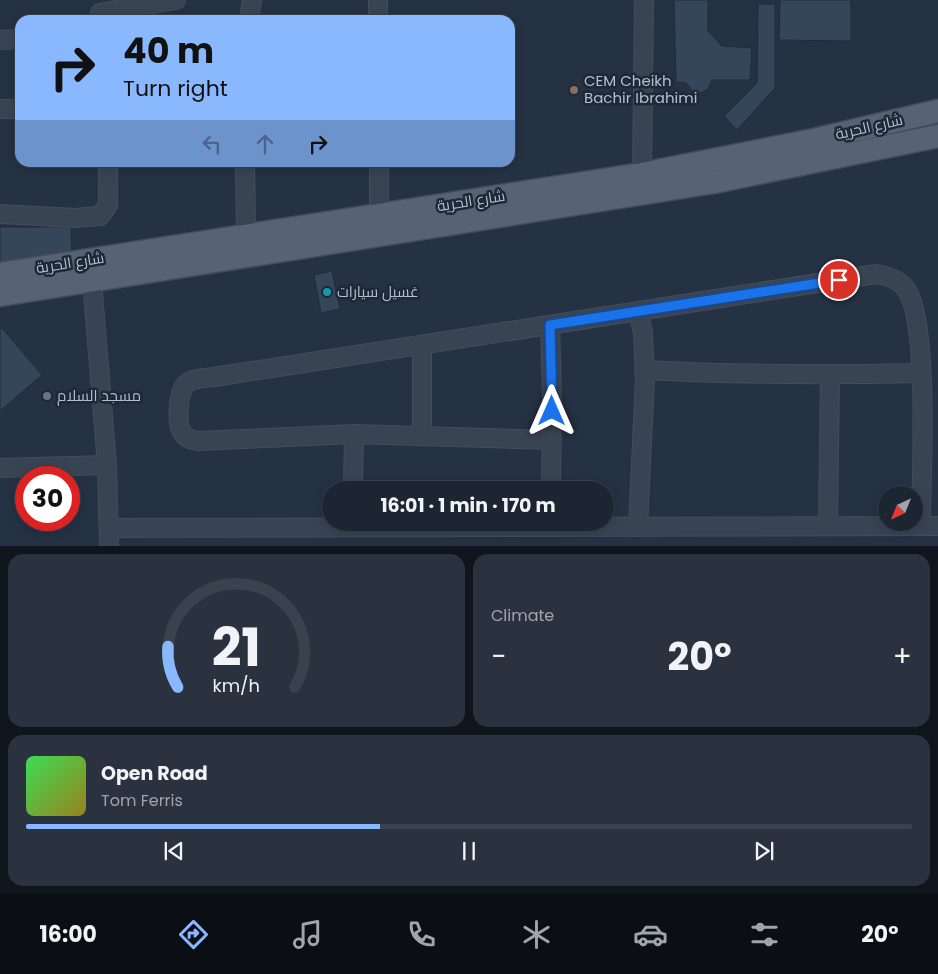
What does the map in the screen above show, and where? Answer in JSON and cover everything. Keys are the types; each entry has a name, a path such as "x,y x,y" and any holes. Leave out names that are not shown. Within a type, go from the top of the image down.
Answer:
{"main road":[{"name":"شارع الحرية","path":"0,295 246,234 379,226 814,140 938,112"},
{"name":"شارع الحرية","path":"0,274 91,272 379,226 714,182 938,136"}],"street":[{"path":"102,11 176,0"},
{"path":"249,15 252,0"},
{"path":"378,0 378,15"},
{"path":"642,174 644,0"},
{"path":"0,40 15,39"},
{"path":"0,109 15,109"},
{"path":"0,214 75,218 100,216 108,205 108,167"},
{"path":"245,167 246,234"},
{"path":"379,167 379,226"},
{"path":"91,272 106,465 108,546"},
{"path":"552,440 354,434 199,441 188,439 181,431 179,420 182,389 189,381 876,274 890,277 900,282 907,291 915,310 926,365 929,526 614,526"},
{"path":"638,312 643,332 644,370 638,526"},
{"path":"550,325 551,481"},
{"path":"422,346 422,436"},
{"path":"644,370 713,374 830,375 926,365"},
{"path":"828,526 830,375"},
{"path":"353,481 354,434"},
{"path":"0,468 106,465"},
{"path":"109,528 322,525"}],"building":[{"path":"674,0 708,0 708,31 722,46 752,48 750,80 712,80 708,89 701,93 694,93 686,83 676,82"},
{"path":"780,0 851,0 851,41 779,40"},
{"path":"758,4 775,4 775,88 737,130 724,116 757,83"},
{"path":"0,227 71,227 72,253 62,253 60,260 2,264 0,261"},
{"name":"غسيل سيارات","path":"332,271 340,309 321,313 314,275"},
{"path":"2,328 42,375 0,411 0,329"}],"place":[{"name":"CEM Cheikh Bachir Ibrahimi","path":"574,90"},
{"name":"غسيل سيارات","path":"327,292"},
{"name":"مسجد السلام","path":"47,396"}],"route":[{"path":"552,411 550,325 839,280"}]}
